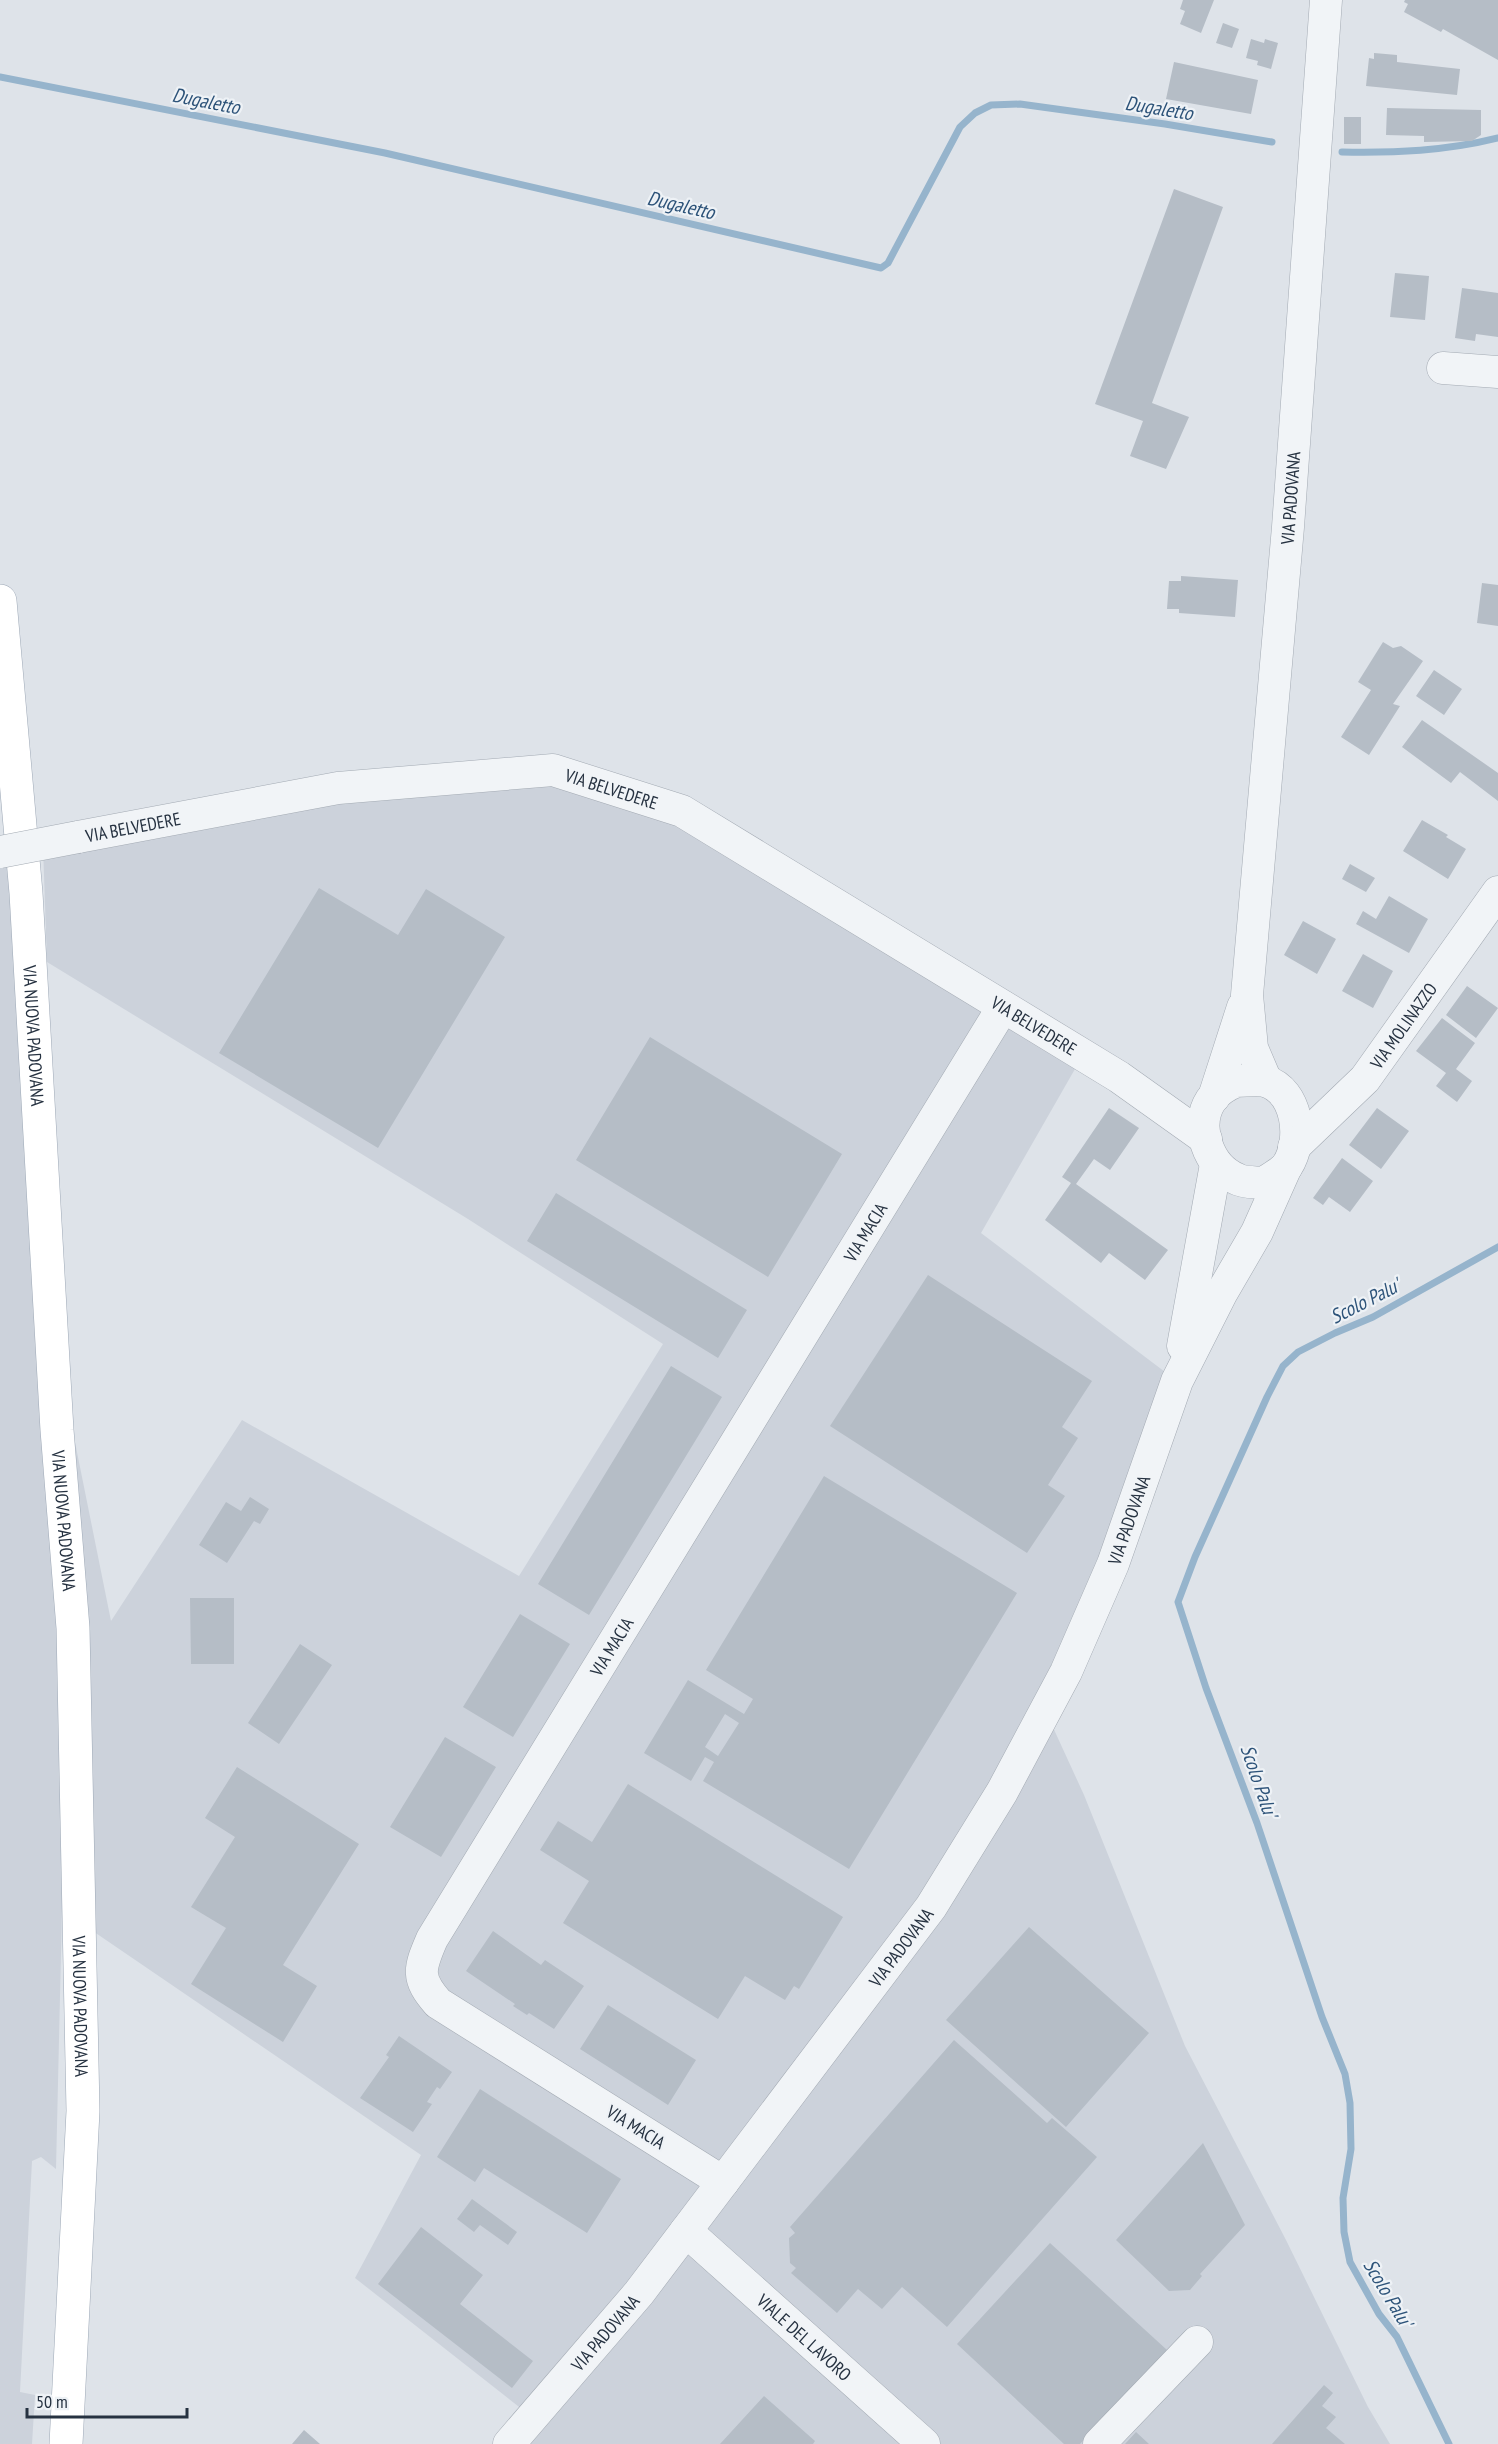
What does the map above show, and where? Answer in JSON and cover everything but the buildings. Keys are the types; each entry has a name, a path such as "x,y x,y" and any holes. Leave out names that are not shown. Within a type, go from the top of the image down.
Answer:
{"main road":[{"name":"VIA NUOVA PADOVANA","path":"0,601 26,893 56,1419 73,1628 83,2111 66,2444"}],"street":[{"name":"VIA PADOVANA","path":"509,2444 639,2293 931,1907 1002,1792 1066,1672 1113,1564 1177,1381 1221,1294 1257,1232 1290,1157 1296,1120 1252,1048 1247,994 1288,527 1326,0"},
{"path":"1443,368 1498,372"},
{"name":"VIA BELVEDERE","path":"0,852 338,788 553,770 682,811 1119,1077 1211,1152"},
{"name":"VIA MOLINAZZO","path":"1290,1157 1365,1079 1498,892"},
{"name":"VIA PADOVANA","path":"1177,1381 1211,1152 1205,1118 1247,994"},
{"name":"VIA MACIA","path":"723,2182 438,2003 424,1987 423,1958 1003,1007"},
{"name":"VIA BELVEDERE","path":"1119,1077 1168,1095 1203,1100 1213,1098"},
{"path":"1213,1098 1225,1087 1237,1081 1276,1088 1296,1099 1326,1098 1365,1079"},
{"path":"1211,1152 1237,1180 1264,1183 1290,1157"},
{"name":"VIALE DEL LAVORO","path":"686,2231 924,2444"},
{"path":"1099,2444 1197,2342"}],"shaded area":[{"path":"553,770 682,811 1083,1055 981,1233 1177,1381 1045,1710 1084,1795 1185,2046 1286,2240 1368,2407 1390,2444 509,2444 532,2417 355,2278 421,2155 62,1910 56,2169 41,2157 32,2161 20,2392 35,2395 32,2444 0,2444 0,852 22,847 50,1318 111,1621 242,1420 519,1576 663,1344 468,1219 47,962 43,846"}],"waterway":[{"name":"Dugaletto","path":"0,77 385,153 881,268 888,263 960,127 975,113 991,105 1020,104 1165,124 1272,142"},
{"name":"Dugaletto","path":"1342,152 1420,150 1459,146 1498,138"},
{"name":"Scolo Palu'","path":"1449,2444 1397,2337 1379,2314 1350,2262 1344,2232 1343,2198 1351,2149 1350,2103 1345,2074 1322,2017 1257,1823 1206,1688 1178,1602 1195,1557 1283,1366 1298,1352 1373,1317 1498,1247"}]}
